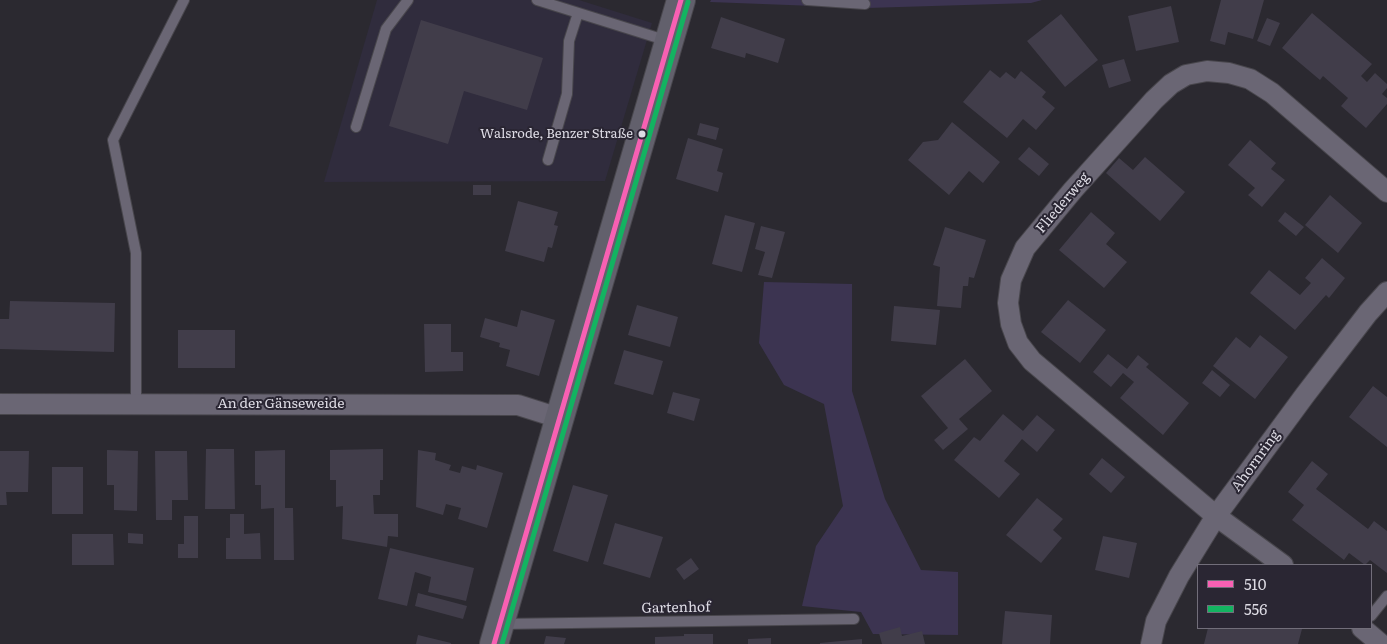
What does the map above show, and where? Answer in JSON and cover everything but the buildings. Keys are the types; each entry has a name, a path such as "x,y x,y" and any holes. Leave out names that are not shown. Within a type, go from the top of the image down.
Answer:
{"street":[{"path":"496,634 681,0"},
{"name":"Fliederweg","path":"1282,564 1216,516 1032,361 1018,343 1010,324 1008,303 1012,280 1021,256 1073,190 1160,94 1171,84 1186,75 1207,71 1228,73 1250,79 1272,93 1387,192"},
{"name":"Ahornring","path":"1151,644 1156,621 1179,576 1216,516 1305,394 1368,313 1387,292"},
{"name":"An der Gänseweide","path":"0,404 518,405 560,418"},
{"path":"1363,629 1381,644"}],"lane":[{"path":"136,404 136,253 113,140 184,0"},
{"path":"356,127 386,29 408,0"},
{"path":"537,0 669,42"},
{"path":"807,0 865,4"},
{"path":"548,160 567,94 570,41 578,13"},
{"path":"1372,615 1387,596"},
{"name":"Gartenhof","path":"496,634 854,620"}],"shaded area":[{"path":"377,0 579,0 652,23 605,181 324,182"},
{"path":"711,0 1042,0 1031,3 867,8 710,2"},
{"path":"764,282 852,284 852,391 885,499 921,570 958,572 958,635 873,634 861,612 802,606 816,546 843,506 824,404 784,385 759,343"}],"transit line":[{"name":"510","path":"494,644 681,0"},
{"name":"556","path":"502,644 688,2"}],"place":[{"name":"Walsrode, Benzer Straße","path":"642,134"}]}
